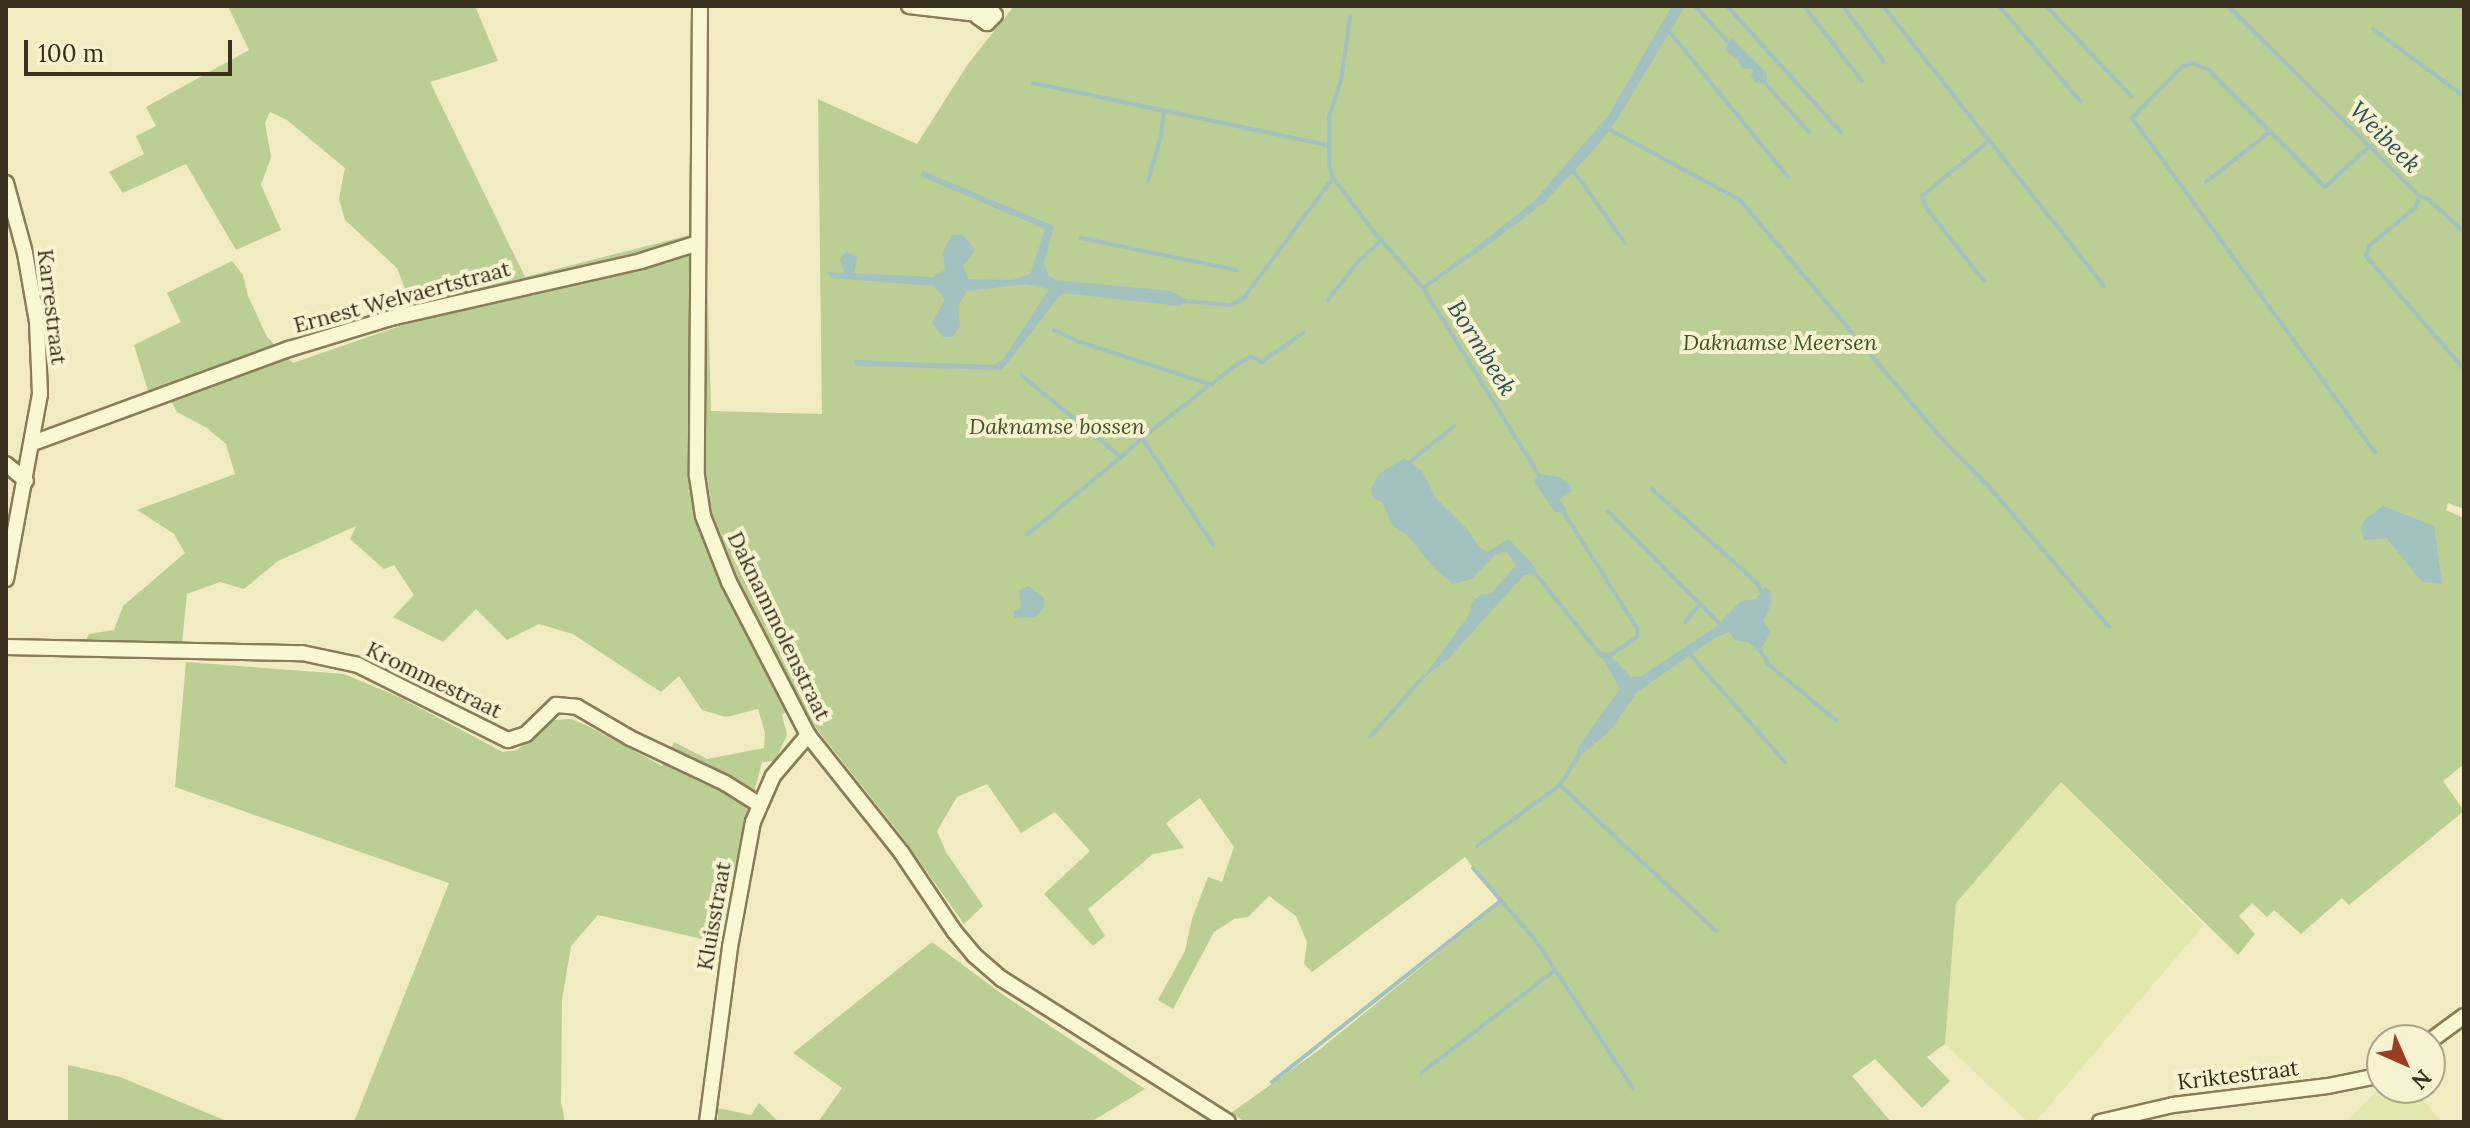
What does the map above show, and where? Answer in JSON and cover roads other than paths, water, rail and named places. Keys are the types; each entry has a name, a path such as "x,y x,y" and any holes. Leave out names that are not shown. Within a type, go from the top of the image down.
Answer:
{"street":[{"name":"Daknammolenstraat","path":"700,6 697,476 703,516 729,582 808,735 901,852 954,931 974,955 1002,979 1228,1122"},
{"path":"909,6 983,9"},
{"name":"Karrestraat","path":"6,183 25,253 37,322 40,394 6,579"},
{"name":"Ernest Welvaertstraat","path":"33,443 289,349 391,318 641,261 698,243"},
{"path":"6,464 26,481"},
{"name":"Krommestraat","path":"6,647 302,653 358,665 508,740 526,734 556,705 577,707 630,738 725,783 759,804"},
{"name":"Kluisstraat","path":"707,1122 730,947 759,804 773,776 808,735"},
{"path":"2446,1029 2464,1016"},
{"name":"Kriktestraat","path":"2100,1122 2173,1105 2328,1086 2366,1078"}],"water":[{"path":"1672,6 1685,6 1617,120 1597,146 1544,203 1473,256 1471,251 1533,202 1608,116"},
{"path":"1732,38 1767,74 1767,86 1755,82 1751,76 1754,69 1742,68 1737,59 1725,50"},
{"path":"923,171 1054,226 1044,262 1048,275 1055,280 1171,291 1190,301 1180,306 1062,293 1002,370 856,366 853,360 994,365 1004,358 1049,289 1027,284 967,291 958,306 960,327 952,337 943,337 932,323 945,299 934,286 832,278 827,272 844,273 840,259 846,252 857,257 854,273 933,277 945,270 943,252 952,235 962,234 975,250 963,266 968,279 1013,280 1030,274 1045,229 921,176"},
{"path":"1404,458 1422,471 1435,497 1468,530 1480,548 1487,552 1509,539 1535,567 1536,574 1524,575 1449,658 1421,680 1469,615 1472,602 1482,594 1491,594 1516,565 1506,551 1495,555 1472,579 1453,584 1436,570 1407,535 1393,526 1382,502 1373,498 1371,489 1379,474"},
{"path":"1539,474 1559,477 1570,484 1572,491 1559,499 1567,510 1564,513 1555,512 1534,482"},
{"path":"2383,506 2434,526 2442,584 2422,582 2386,538 2364,540 2361,527 2365,519"},
{"path":"1029,586 1044,598 1044,608 1035,617 1014,618 1014,611 1021,607 1019,590"},
{"path":"1765,587 1770,591 1771,604 1763,622 1771,632 1762,648 1766,661 1750,643 1735,640 1729,632 1715,638 1637,692 1610,731 1577,758 1578,747 1620,689 1600,654 1610,655 1631,677 1641,676 1714,628 1741,601 1756,599"}],"waterway":[{"path":"1695,6 1730,44"},
{"path":"1727,6 1841,132"},
{"path":"1804,6 1862,81"},
{"path":"1843,6 1884,62"},
{"path":"1883,6 2104,286"},
{"path":"1999,6 2081,102"},
{"path":"2046,6 2132,97"},
{"name":"Weibeek","path":"2228,6 2419,196 2416,207 2369,246 2366,256 2464,369"},
{"path":"2458,6 2464,10"},
{"path":"1350,17 1341,80 1329,117 1329,166 1333,178 1374,232 1423,288"},
{"path":"2373,29 2464,96"},
{"path":"1668,30 1788,177"},
{"path":"2371,145 2325,187 2209,70 2192,63 2182,67 2132,118 2375,453"},
{"path":"1033,83 1328,145"},
{"path":"1765,83 1809,132"},
{"path":"1148,181 1161,136 1164,111"},
{"path":"1605,127 1740,200 1941,438 1990,488 2109,627"},
{"path":"2206,182 2270,132"},
{"path":"1984,281 1927,209 1922,196 1989,141"},
{"path":"1573,170 1625,243"},
{"path":"1186,301 1229,305 1243,299 1333,178"},
{"path":"2419,196 2428,199 2464,232"},
{"path":"1081,238 1236,270"},
{"path":"1328,300 1357,263 1382,240"},
{"name":"Bormbeek","path":"1475,251 1423,288 1541,478"},
{"path":"1054,330 1080,342 1212,385"},
{"path":"1142,438 1232,368 1251,356 1262,362 1304,332"},
{"path":"1021,375 1121,457 1028,534"},
{"path":"1410,462 1454,426"},
{"path":"1121,457 1142,438 1213,545"},
{"path":"1652,489 1757,583 1762,593"},
{"name":"Bormbeek","path":"1561,508 1637,628 1637,637 1610,655 1600,654"},
{"path":"1608,511 1719,623"},
{"path":"1534,572 1601,656"},
{"path":"1685,622 1700,604"},
{"path":"1687,651 1785,762"},
{"path":"1765,657 1768,664 1837,721"},
{"path":"1370,737 1424,676"},
{"path":"1477,846 1560,785 1578,756"},
{"path":"1560,785 1716,931"},
{"path":"1473,868 1536,941 1633,1088"},
{"path":"1272,1082 1500,901"},
{"path":"1421,1073 1555,970"}],"park label":[{"name":"Daknamse Meersen","path":"1780,343"},
{"name":"Daknamse bossen","path":"1057,427"}]}
